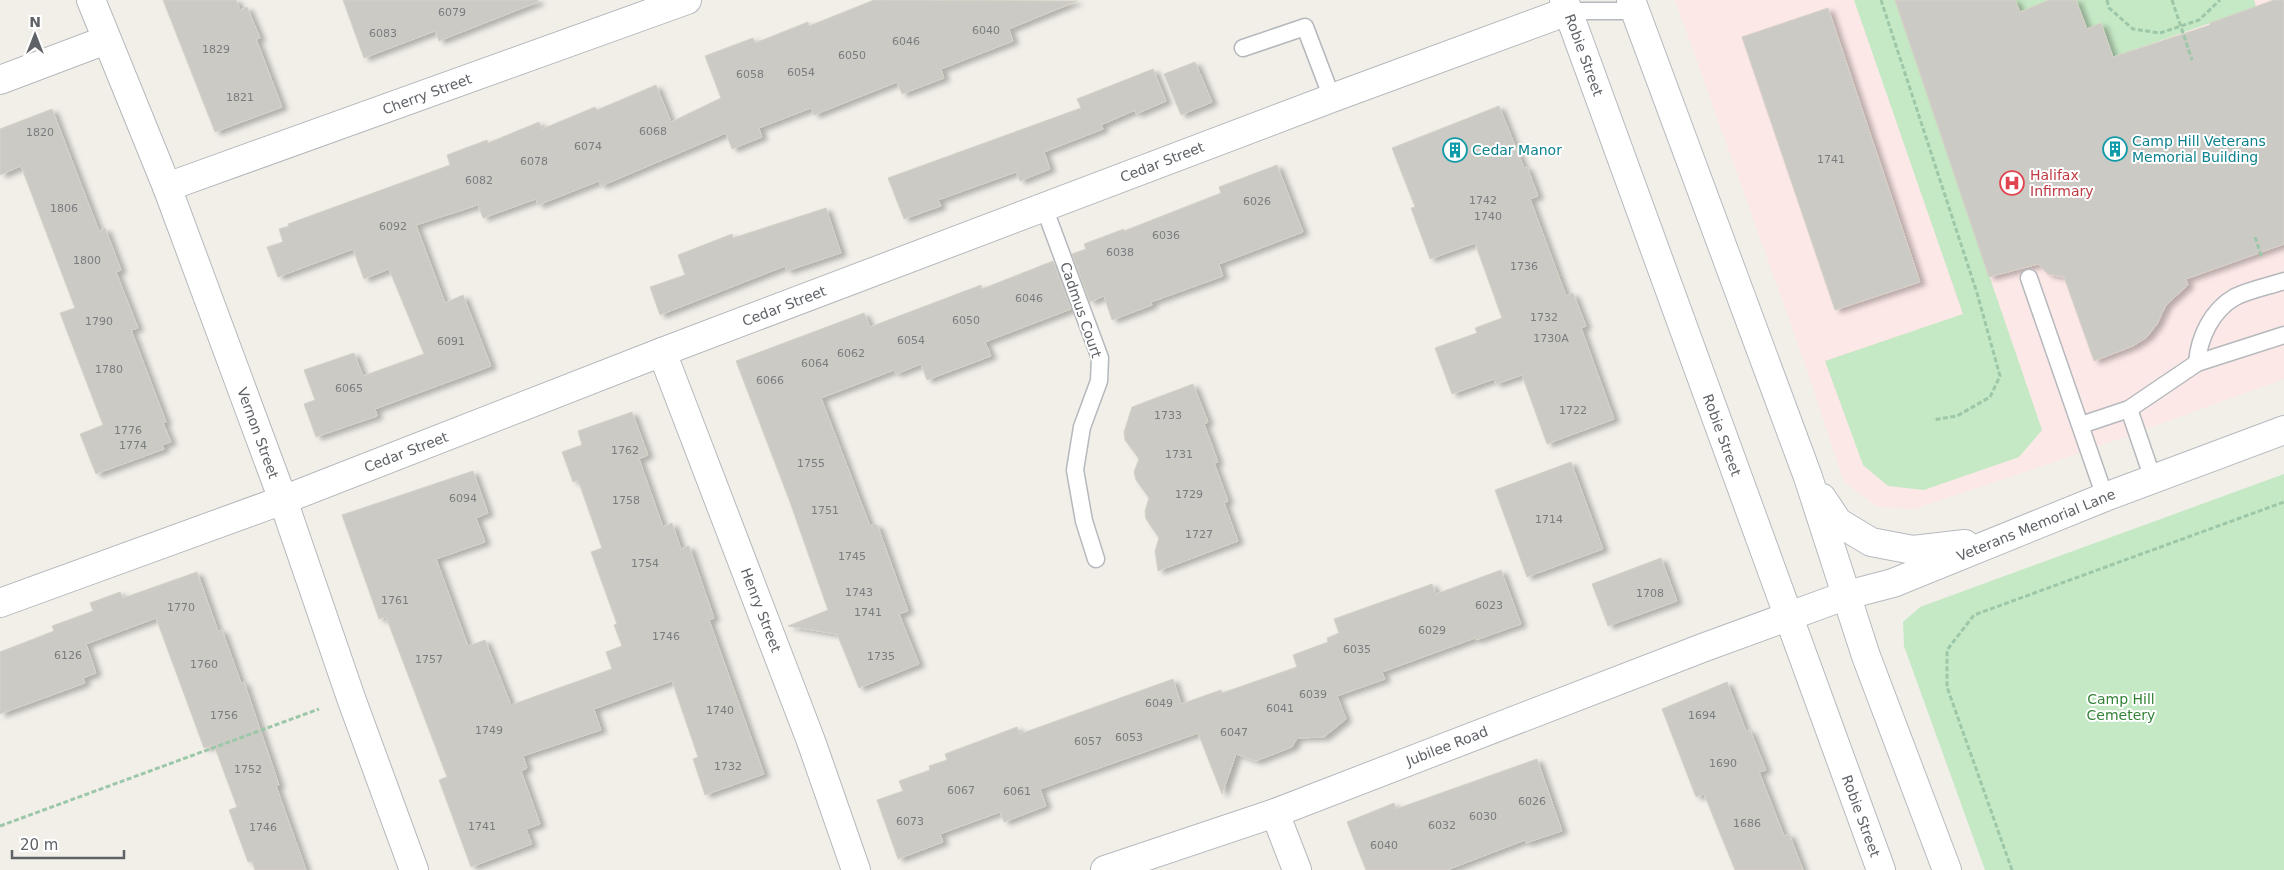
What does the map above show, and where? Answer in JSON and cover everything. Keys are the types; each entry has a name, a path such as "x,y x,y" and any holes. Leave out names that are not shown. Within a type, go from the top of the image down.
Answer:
{"street":[{"name":"Vernon Street","path":"91,0 167,187 283,500 350,698 414,870"},
{"name":"Cherry Street","path":"167,187 687,0"},
{"name":"Cedar Street","path":"0,603 283,500 662,352 1332,98 1566,6"},
{"name":"Robie Street","path":"1566,6 1787,617 1881,870"},
{"path":"1632,6 1808,477 1866,656 1947,870"},
{"path":"0,80 106,40"},
{"name":"Henry Street","path":"662,352 811,741 856,870"},
{"name":"Veterans Memorial Lane","path":"1787,617 1847,595 1893,583 2001,541 2105,497 2284,430"},
{"path":"1808,477 1838,522 1871,542 1913,550 2001,541"},
{"name":"Jubilee Road","path":"1105,870 1275,812 1787,617"},
{"path":"1275,812 1297,870"}],"lane":[{"path":"1566,6 1632,6"},
{"path":"1243,48 1305,27 1332,98"},
{"name":"Cadmus Court","path":"1044,207 1100,358 1099,381 1082,427 1075,470 1084,521 1096,559"},
{"path":"2030,278 2105,497"},
{"path":"2197,363 2198,349 2209,322 2224,306 2236,297 2284,281"},
{"path":"2081,426 2129,409 2197,363 2284,335"},
{"path":"2129,409 2152,479"}],"path":[{"path":"1881,0 1977,293 2000,376 1990,397 1957,416 1933,420"},
{"path":"2107,0 2110,8 2133,29 2160,33 2199,20 2220,0"},
{"path":"2172,0 2192,60"},
{"path":"2012,870 1947,688 1947,650 1974,615 2284,502"},
{"path":"0,826 350,698"}],"shaded area":[{"name":"Halifax Infirmary","path":"1675,0 2284,0 2284,379 2066,458 1915,509 1878,507 1844,482 1806,367"}],"green space":[{"path":"1854,0 1895,0 2042,430 2019,457 1924,490 1888,486 1863,465 1825,361 1963,314"},
{"path":"2015,0 2049,0 2020,12"},
{"path":"2076,0 2254,0 2256,7 2113,57 2101,23 2087,29"},
{"name":"Camp Hill Cemetery","path":"2284,474 2284,870 1985,870 1904,646 1903,622 1920,607"}],"building":[{"path":"163,0 236,0 240,10 247,7 260,38 256,39 282,107 215,132"},
{"path":"343,0 538,0 538,2 439,41 435,31 364,58"},
{"path":"874,0 1077,1 1009,29 1013,41 941,69 944,78 902,94 897,82 814,115 811,108 759,128 762,137 732,149 726,133 601,186 599,181 538,205 536,199 483,218 478,205 416,225 445,303 463,295 491,366 375,409 377,416 316,437 304,404 315,400 304,370 354,353 363,376 424,354 389,269 364,279 353,249 278,277 267,247 283,242 279,229 289,226 288,224 450,165 447,155 487,140 488,143 539,122 542,129 595,107 597,110 656,85 671,122 721,98 705,56 753,38 755,43 808,22 809,26"},
{"name":"Camp Hill Veterans Memorial Building","path":"1895,0 2015,0 2020,12 2049,0 2076,0 2087,29 2101,23 2113,57 2210,25 2210,23 2274,0 2284,0 2284,244 2186,279 2188,285 2166,305 2157,324 2147,337 2133,346 2094,361 2064,277 2048,274 2038,264 1989,277"},
{"path":"1828,8 1920,282 1835,310 1742,37"},
{"path":"1195,62 1212,102 1181,115 1164,74"},
{"path":"1153,69 1166,101 1136,114 1135,110 1101,125 1103,129 1044,152 1050,169 1020,181 1016,172 938,200 941,206 904,219 888,178 1081,108 1077,99"},
{"path":"1499,106 1524,168 1527,167 1538,196 1530,199 1566,296 1573,293 1586,326 1581,328 1614,419 1547,444 1522,375 1496,384 1494,379 1452,394 1435,348 1477,333 1475,328 1502,318 1475,243 1430,259 1411,208 1415,207 1392,148"},
{"path":"52,109 99,231 105,228 121,270 116,272 138,328 131,330 166,422 163,423 171,442 162,445 164,449 96,474 80,434 103,425 60,313 75,308 21,166 0,175 0,129"},
{"path":"1277,165 1303,232 1219,264 1223,276 1151,302 1152,305 1112,320 1104,296 1090,302 1072,254 1086,249 1084,244 1124,229 1124,231 1221,193 1219,187"},
{"path":"826,208 841,253 787,271 785,266 660,315 650,287 685,275 678,255 732,234 733,238"},
{"path":"1053,261 1071,309 985,342 991,356 927,380 921,364 896,374 894,370 821,398 870,526 875,524 878,527 908,611 899,614 919,664 859,688 837,634 788,626 828,610 790,502 736,361 864,313 870,327 981,285 982,289"},
{"path":"1193,384 1208,422 1204,424 1218,462 1214,463 1228,501 1224,503 1238,541 1158,571 1155,551 1159,538 1146,519 1145,511 1149,498 1136,480 1134,472 1139,459 1125,440 1124,432 1132,407"},
{"path":"632,412 648,455 639,459 663,527 672,523 681,549 689,546 714,618 709,620 764,774 705,795 693,759 698,757 672,681 594,709 601,730 523,756 527,768 521,771 540,824 526,829 532,844 471,867 439,780 447,777 386,617 379,619 342,515 473,471 488,513 476,518 485,542 436,559 468,646 485,640 511,705 612,669 606,652 622,646 614,625 617,624 591,552 602,548 578,480 573,482 562,452 582,445 578,431"},
{"path":"1571,462 1603,549 1527,577 1495,490"},
{"path":"1661,558 1677,601 1608,626 1592,584"},
{"path":"1501,570 1521,624 1476,640 1475,638 1382,672 1385,679 1337,696 1346,719 1324,737 1297,738 1292,747 1256,761 1236,754 1222,794 1198,733 1040,789 1046,806 1004,822 1000,812 940,834 943,842 898,859 877,800 903,791 899,781 930,770 929,766 947,760 945,754 1017,727 1020,734 1173,679 1181,704 1221,690 1222,693 1297,667 1293,655 1328,642 1327,638 1339,633 1334,619 1432,584 1436,594"},
{"path":"197,572 218,631 222,630 241,683 244,682 279,785 276,786 306,870 255,870 252,861 248,862 229,810 237,807 214,745 204,748 156,618 86,644 96,673 83,678 85,683 0,714 0,652 54,631 52,626 93,611 90,603 120,592 123,598"},
{"path":"1727,682 1746,731 1750,730 1766,770 1759,772 1784,836 1789,834 1803,870 1735,870 1704,794 1696,797 1662,709"},
{"path":"1537,759 1562,831 1526,843 1525,840 1447,870 1366,870 1347,822 1394,803 1396,809"}],"place":[{"name":"Camp Hill Veterans Memorial Building","path":"2115,149"},
{"name":"Cedar Manor","path":"1455,150"},
{"name":"Halifax Infirmary","path":"2012,183"}]}
